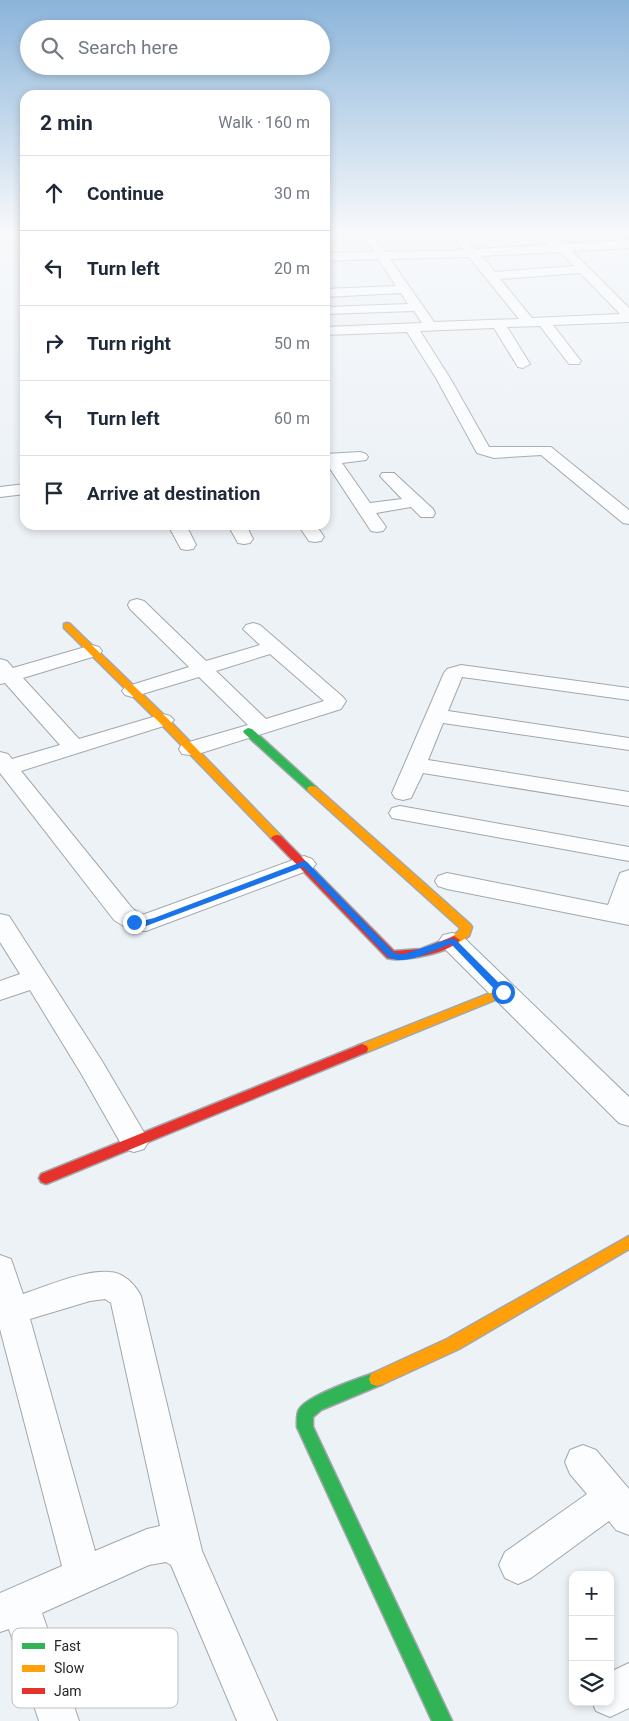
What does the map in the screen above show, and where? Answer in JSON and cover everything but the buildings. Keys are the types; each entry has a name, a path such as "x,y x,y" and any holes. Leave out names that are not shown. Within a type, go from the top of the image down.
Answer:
{"street":[{"path":"421,311 431,327"},
{"path":"520,311 529,322"},
{"path":"330,331 626,317 629,330"},
{"path":"544,322 574,361"},
{"path":"498,324 523,364"},
{"path":"411,328 443,378 483,450 494,453 545,450 622,507 629,518"},
{"path":"330,459 360,457"},
{"path":"330,460 377,527"},
{"path":"365,509 420,507 388,476"},
{"path":"0,492 20,490"},
{"path":"179,530 186,545"},
{"path":"67,626 163,720 391,955 396,958 405,957 452,941 465,932 466,927 255,729 203,668 137,605"},
{"path":"190,749 334,705 336,701 253,629"},
{"path":"132,691 273,647"},
{"path":"3,673 92,652"},
{"path":"629,694 461,671 454,673 402,803 629,854"},
{"path":"3,673 74,747"},
{"path":"436,716 629,744"},
{"path":"163,720 74,747 4,764 123,914 134,922 142,924 157,920 304,864"},
{"path":"416,765 629,799"},
{"path":"447,881 623,916 629,878"},
{"path":"0,922 37,978 134,1141"},
{"path":"452,941 629,1115"},
{"path":"0,991 37,978"},
{"path":"46,1178 503,992"},
{"path":"442,1721 305,1427 305,1414 315,1405 389,1374 453,1344 629,1242"},
{"path":"0,1268 83,1576"},
{"path":"12,1311 100,1286 110,1285 125,1296 184,1552 257,1721"},
{"path":"518,1565 621,1507 583,1462"},
{"path":"18,1628 10,1609 147,1547 169,1543 184,1552"},
{"path":"614,1694 629,1683"},
{"path":"53,1708 59,1721"}],"traffic: fast":[{"path":"248,731 312,789"},
{"path":"377,1379 315,1405 305,1414 305,1427 442,1721"}],"traffic: slow":[{"path":"67,626 163,720 277,838"},
{"path":"312,789 466,927 465,933 454,940"},
{"path":"362,1049 503,992"},
{"path":"377,1379 453,1344 629,1242"}],"traffic: jam":[{"path":"277,838 391,955 415,954 454,940"},
{"path":"46,1178 362,1049"}],"route":[{"path":"134,922 142,924 157,920 304,864 391,955 396,958 405,957 452,941 503,992"}]}
